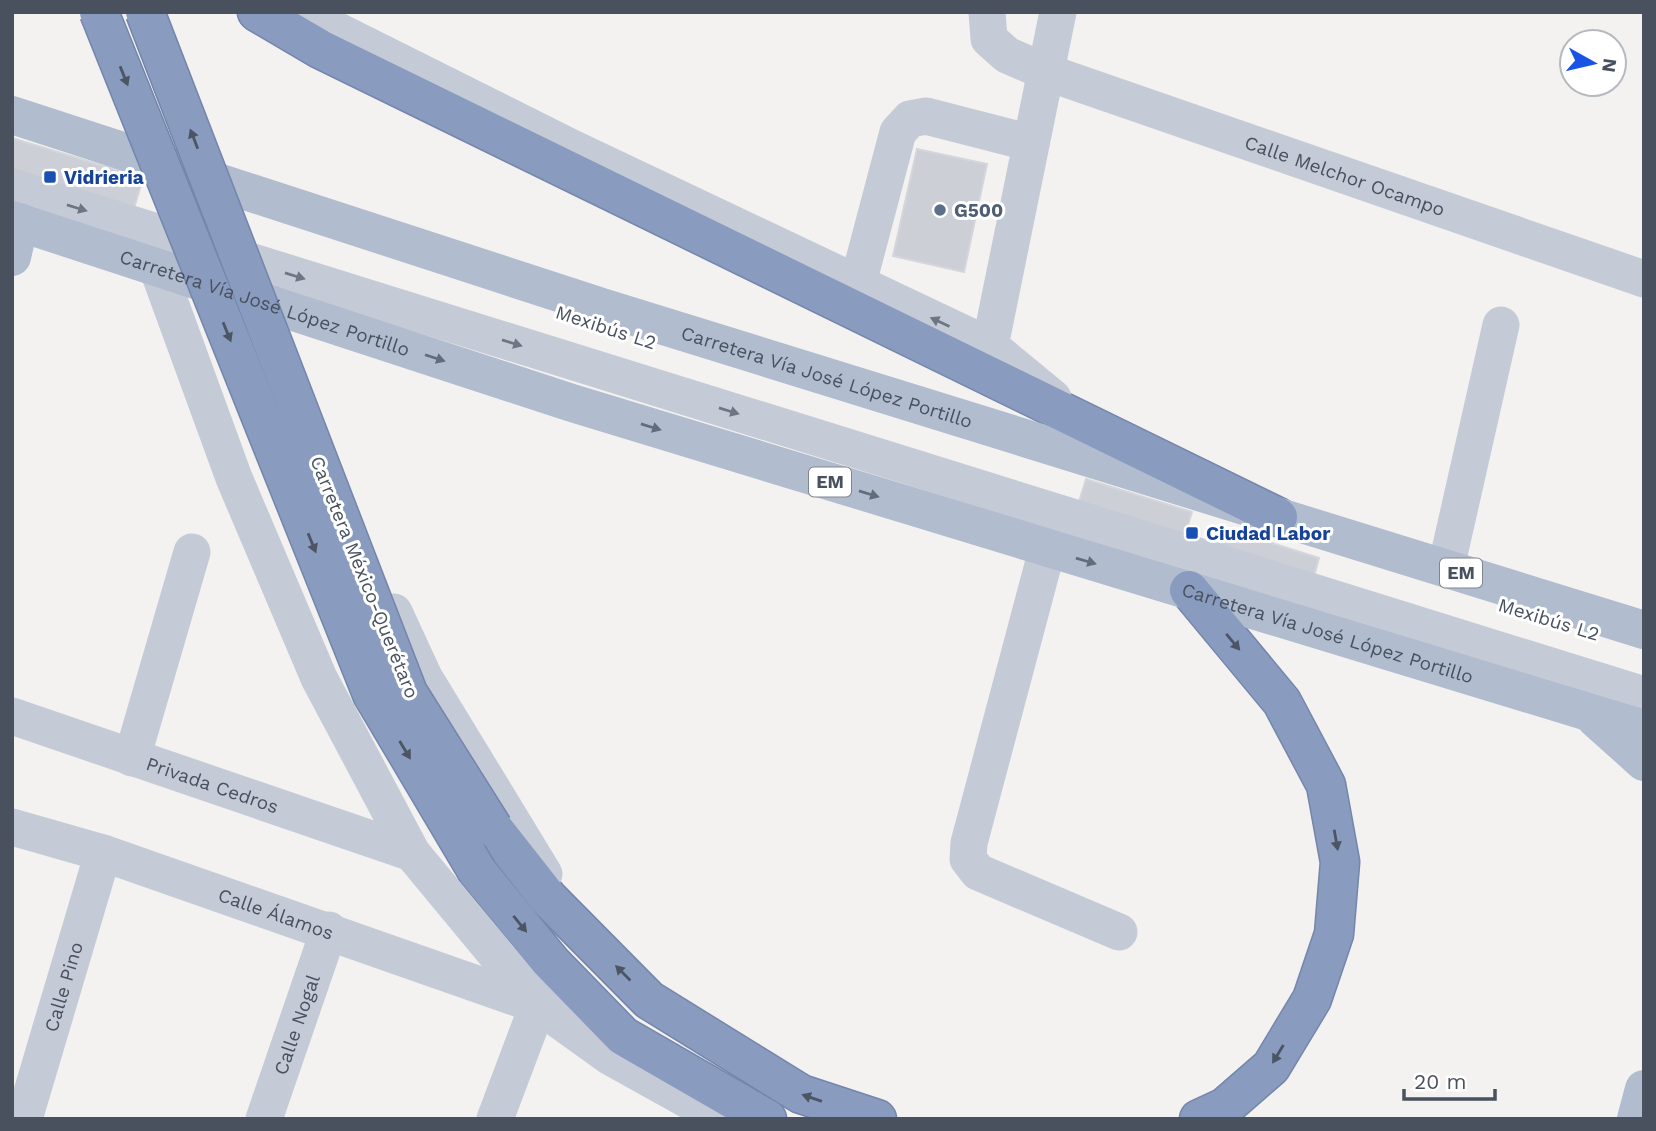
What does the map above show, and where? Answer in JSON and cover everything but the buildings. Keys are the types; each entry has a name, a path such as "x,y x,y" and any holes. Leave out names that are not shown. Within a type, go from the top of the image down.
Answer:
{"highway":[{"name":"Carretera México-Querétaro","path":"99,12 372,694 477,871 560,971 623,1035 767,1119"},
{"name":"Carretera México-Querétaro","path":"145,12 408,693 493,828 548,898 649,999 801,1094 877,1119"},
{"path":"257,12 320,49 1278,517"},
{"path":"1189,590 1282,702 1326,785 1340,862 1334,934 1312,999 1271,1067 1225,1107 1199,1119"}],"main road":[{"name":"Carretera Vía José López Portillo","path":"12,116 602,307 1644,630"},
{"name":"Carretera Vía José López Portillo","path":"14,221 572,403 1047,550 1189,590 1644,729"},
{"path":"1589,711 1644,762"},
{"path":"1636,1119 1644,1088"}],"street":[{"path":"300,12 570,147 990,346 1076,416"},
{"name":"Calle Melchor Ocampo","path":"987,12 989,39 1007,55 1046,72 1644,279"},
{"path":"990,346 1059,12"},
{"path":"858,283 898,132 909,119 926,116 1031,143"},
{"name":"Mexibús L2","path":"12,133 591,323 1644,648"},
{"path":"14,221 1644,695"},
{"path":"157,267 234,478 314,665 412,853 538,1005 609,1056 722,1119"},
{"path":"272,304 275,329 304,412 424,677 522,834 572,923"},
{"path":"1446,568 1501,325"},
{"path":"1047,550 969,843 968,859 978,872 1119,932"},
{"path":"132,758 192,552"},
{"name":"Privada Cedros","path":"12,716 412,853"},
{"name":"Calle Álamos","path":"12,827 103,853 538,1005"},
{"name":"Calle Pino","path":"24,1119 103,853"},
{"name":"Calle Nogal","path":"264,1119 329,930"},
{"path":"495,1119 538,1005 560,971"}],"place":[{"name":"Vidrieria","path":"50,177"},
{"name":"G500","path":"940,210"},
{"name":"Ciudad Labor","path":"1192,533"}]}
